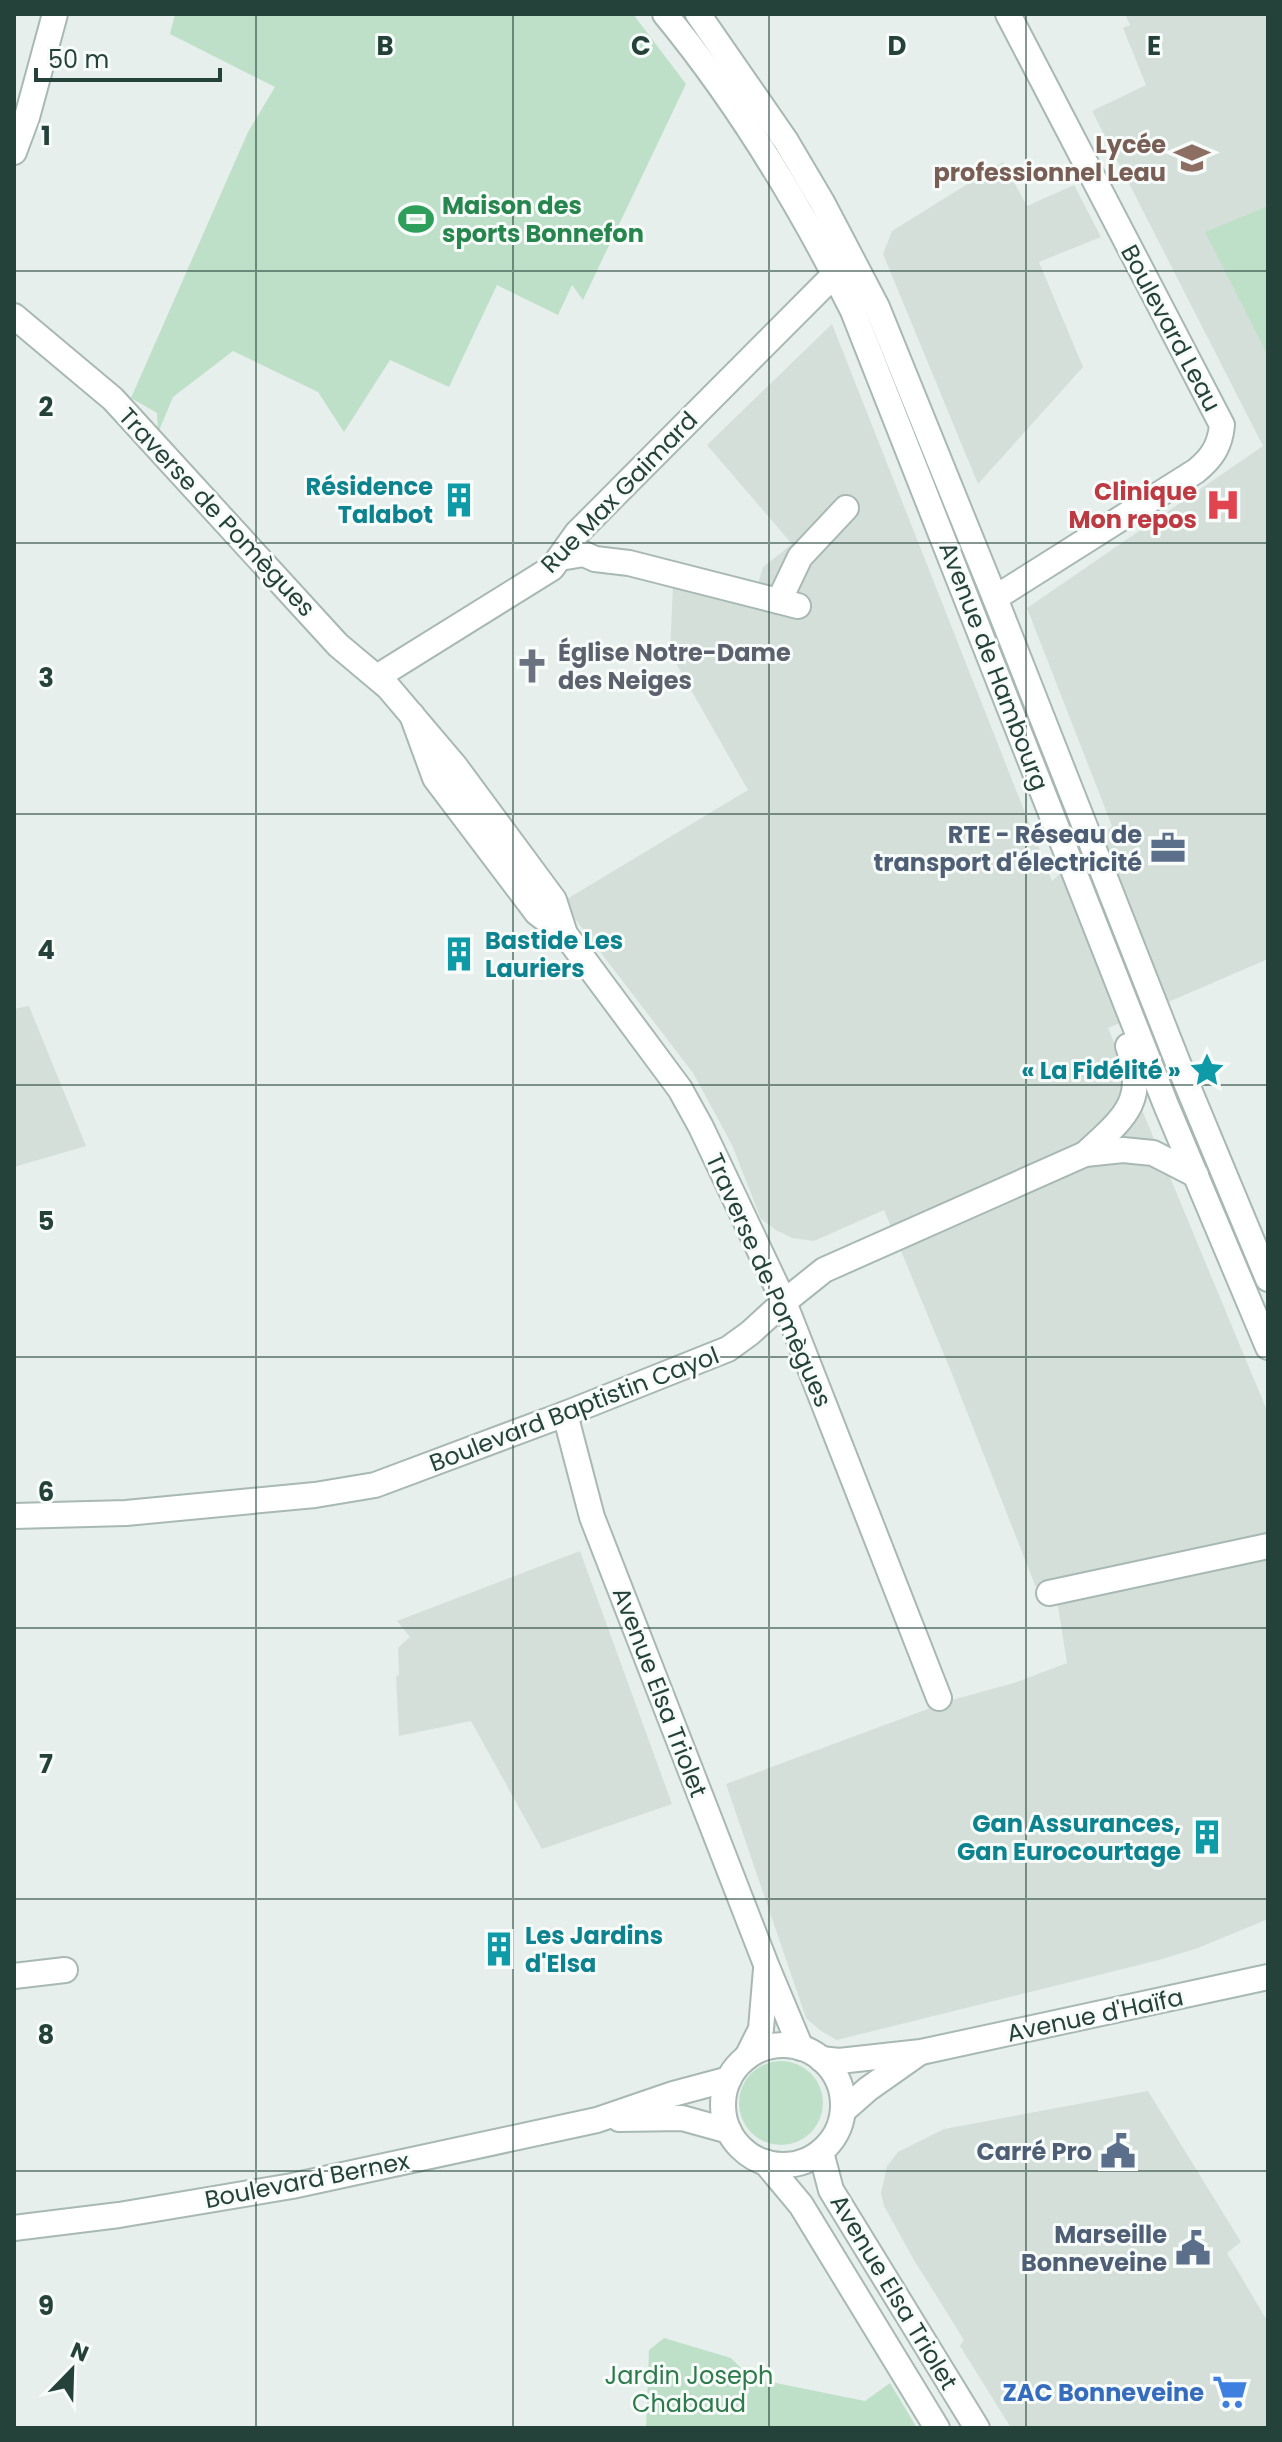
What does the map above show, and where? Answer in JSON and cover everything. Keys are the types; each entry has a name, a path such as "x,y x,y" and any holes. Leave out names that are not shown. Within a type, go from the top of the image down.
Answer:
{"street":[{"path":"14,152 27,117 55,14"},
{"name":"Avenue de Hambourg","path":"665,14 762,149 835,274 875,363 1196,1175 1268,1347"},
{"name":"Avenue de Hambourg","path":"698,14 786,141 859,270 888,332 1119,917 1268,1279"},
{"name":"Boulevard Leau","path":"995,598 1207,463 1217,449 1222,425 1008,14"},
{"name":"Rue Max Gaimard","path":"377,677 552,568 577,533 835,274"},
{"name":"Traverse de Pomègues","path":"14,316 113,399 338,645 388,687 412,715 435,778 537,913 565,934 680,1089 784,1302 939,1698"},
{"path":"560,558 584,554 595,559 629,563 788,604 800,557 846,508"},
{"name":"Boulevard Baptistin Cayol","path":"1085,1154 1120,1121 1137,1082 1136,1067 1109,996 1102,939"},
{"name":"Boulevard Baptistin Cayol","path":"14,1516 126,1513 315,1495 375,1485 728,1349 824,1270 1085,1154 1123,1150 1153,1153 1196,1175"},
{"name":"Avenue Elsa Triolet","path":"565,1414 592,1517 767,1967 811,2054"},
{"path":"1049,1593 1268,1546"},
{"name":"Avenue Elsa Triolet","path":"747,2057 761,2029 767,1967"},
{"path":"14,1976 65,1970"},
{"name":"Avenue d'Haïfa","path":"811,2054 839,2061 921,2052 1268,1977"},
{"path":"773,2046 787,2046 811,2054 834,2073 842,2091 840,2127 821,2152 804,2162 784,2165 765,2162 744,2150 729,2131 724,2114 724,2096 729,2079 747,2057 773,2046"},
{"name":"Avenue d'Haïfa","path":"843,2111 868,2089 921,2052"},
{"name":"Boulevard Bernex","path":"14,2228 119,2215 292,2186 597,2120 729,2079"},
{"name":"Boulevard Bernex","path":"597,2120 682,2118 729,2131"},
{"name":"Avenue Elsa Triolet","path":"821,2152 831,2190 977,2428"},
{"name":"Avenue Elsa Triolet","path":"765,2162 801,2205 937,2428"}],"shaded area":[{"path":"1125,14 1268,14 1268,959 1108,1028 1268,1413 1268,1919 1198,1948 1159,1960 837,2040 806,2018 726,1784 952,1700 1014,1683 1067,1663 1058,1606 1035,1585 884,1210 814,1241 792,1238 761,1219 732,1145 693,1073 562,902 748,790 670,653 673,585 752,603 763,567 792,544 707,445 832,324 1052,881 1112,826 1027,608 1263,446 1092,111 1146,85 1123,28 1130,25"},
{"path":"1003,162 1027,206 1074,185 1101,237 1039,262 1083,367 978,484 883,254 892,231"},
{"path":"29,1006 86,1146 14,1167 14,1009"},
{"path":"580,1551 672,1804 542,1849 471,1721 399,1736 398,1648 410,1637 397,1621"},
{"path":"1148,2091 1241,2242 1227,2253 1268,2322 1268,2428 1011,2428 960,2346 964,2340 884,2206 881,2193 887,2166 898,2152 944,2129"}],"green space":[{"name":"Maison des sports Bonnefon","path":"175,14 633,14 686,84 583,300 572,285 558,315 497,285 449,387 390,360 344,432 318,392 233,351 173,397 158,433 157,413 131,398 248,132 275,87 170,34"},
{"path":"1268,206 1268,356 1205,232"},
{"path":"773,2061 789,2061 805,2068 816,2079 823,2103 820,2119 811,2133 789,2145 773,2145 757,2138 746,2127 739,2111 739,2095 746,2079 757,2068"},
{"name":"Jardin Joseph Chabaud","path":"664,2338 731,2358 751,2378 865,2401 890,2383 917,2428 646,2428 649,2350"}],"place":[{"name":"Lycée professionnel Leau","path":"1192,158"},
{"name":"Maison des sports Bonnefon","path":"416,219"},
{"name":"Résidence Talabot","path":"459,500"},
{"name":"Clinique Mon repos","path":"1223,505"},
{"name":"Église Notre-Dame des Neiges","path":"532,666"},
{"name":"RTE - Réseau de transport d'électricité","path":"1168,848"},
{"name":"Bastide Les Lauriers","path":"459,954"},
{"name":"« La Fidélité »","path":"1207,1070"},
{"name":"Gan Assurances, Gan Eurocourtage","path":"1207,1837"},
{"name":"Les Jardins d'Elsa","path":"499,1949"},
{"name":"Carré Pro","path":"1118,2151"},
{"name":"Marseille Bonneveine","path":"1193,2248"},
{"name":"ZAC Bonneveine","path":"1230,2392"}]}
